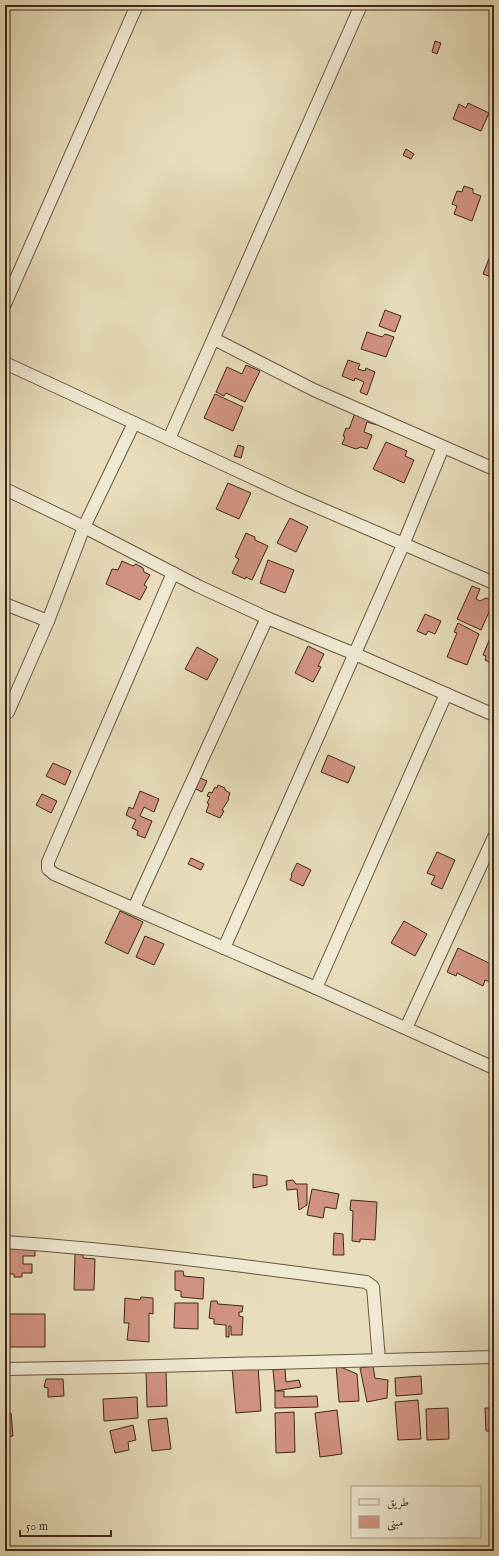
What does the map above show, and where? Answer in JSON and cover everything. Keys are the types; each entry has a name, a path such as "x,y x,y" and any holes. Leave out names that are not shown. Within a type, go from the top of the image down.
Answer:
{"street":[{"path":"5,304 137,5"},
{"path":"169,439 361,5"},
{"path":"214,339 314,390 494,469"},
{"path":"5,363 294,497 494,584"},
{"path":"5,713 8,712 48,621 84,527 134,423"},
{"path":"224,948 403,545 443,446"},
{"path":"5,489 267,618 355,654 494,715"},
{"path":"173,573 48,862 48,869 54,874 316,988 494,1068"},
{"path":"5,604 48,621"},
{"path":"134,908 267,618"},
{"path":"316,988 446,694"},
{"path":"406,1028 494,837"},
{"path":"5,1242 67,1246 214,1262 366,1282 373,1286 379,1360"},
{"path":"5,1369 120,1368 494,1357"}],"building":[{"path":"494,30 494,43 490,41"},
{"path":"435,41 441,43 437,54 432,52"},
{"path":"468,103 489,113 481,131 453,119 459,104 466,108"},
{"path":"406,149 414,154 411,159 403,155"},
{"path":"464,186 473,189 473,193 481,196 472,221 454,214 457,206 452,204 457,191 462,192"},
{"path":"490,256 494,257 494,278 483,274"},
{"path":"385,310 401,316 395,332 379,326"},
{"path":"367,332 382,337 385,334 394,337 386,357 361,349"},
{"path":"348,360 360,364 358,369 365,371 366,368 375,372 367,395 360,392 364,382 355,378 354,381 342,376"},
{"path":"246,365 260,371 245,402 226,393 224,396 216,392 227,367 242,374"},
{"path":"215,394 243,407 233,431 204,418"},
{"path":"356,410 379,419 377,425 367,422 364,432 372,435 367,449 361,447 356,449 342,444 345,437 343,436 346,428 349,429"},
{"path":"386,442 407,451 405,456 414,460 404,483 373,469"},
{"path":"238,445 244,447 241,458 234,456"},
{"path":"228,483 251,493 239,519 216,509"},
{"path":"290,518 308,527 296,552 277,543"},
{"path":"246,533 255,537 255,540 268,546 252,580 246,577 245,579 232,573 239,559 235,557"},
{"path":"268,560 294,570 285,593 260,583"},
{"path":"122,561 133,566 136,564 143,568 144,572 150,575 144,585 147,587 140,600 106,584 112,569 118,570"},
{"path":"472,586 480,589 476,599 480,601 486,598 494,601 481,630 457,619"},
{"path":"425,614 441,621 435,634 428,631 426,635 417,631"},
{"path":"458,623 479,634 467,665 447,657 457,633 454,632"},
{"path":"490,638 494,639 494,664 485,660 486,656 483,655"},
{"path":"308,646 324,654 318,666 321,667 313,682 295,673"},
{"path":"197,647 218,659 207,680 185,669"},
{"path":"328,755 355,767 348,783 321,772"},
{"path":"53,763 71,771 65,785 46,776"},
{"path":"198,777 207,781 202,792 194,788"},
{"path":"218,785 225,788 225,790 230,793 229,799 222,810 224,811 220,818 206,812 209,804 207,803 210,797 207,796 209,792 212,793 215,787 217,788"},
{"path":"140,791 159,799 154,812 144,807 140,816 152,821 145,838 137,835 138,831 132,828 136,820 126,815 129,807 133,809"},
{"path":"42,794 57,801 51,813 36,805"},
{"path":"437,852 455,860 442,889 431,884 435,876 427,873"},
{"path":"191,858 204,864 201,870 188,864"},
{"path":"297,863 311,870 303,886 290,880"},
{"path":"120,911 143,922 128,954 105,943"},
{"path":"404,921 427,934 415,956 391,943"},
{"path":"145,936 164,944 154,965 136,957"},
{"path":"458,948 493,965 490,973 494,975 490,982 485,980 483,986 457,973 456,976 447,972"},
{"path":"253,1174 267,1176 267,1185 253,1188"},
{"path":"293,1180 296,1184 307,1184 307,1205 299,1210 297,1189 287,1190 286,1181"},
{"path":"312,1189 339,1194 336,1209 325,1207 323,1218 307,1215"},
{"path":"494,1194 494,1210 491,1209"},
{"path":"351,1200 377,1202 375,1240 360,1239 360,1242 352,1241 353,1211 350,1210"},
{"path":"334,1233 343,1234 344,1255 333,1255"},
{"path":"5,1243 35,1245 35,1256 23,1256 23,1264 32,1264 32,1273 22,1273 22,1277 14,1277 14,1274 5,1274"},
{"path":"75,1254 83,1255 83,1258 95,1259 94,1290 74,1290"},
{"path":"175,1271 183,1271 184,1276 204,1278 203,1299 181,1297 181,1291 175,1290"},
{"path":"5,1293 6,1314 45,1314 45,1347 5,1347"},
{"path":"141,1297 153,1298 153,1314 149,1313 149,1342 127,1340 129,1323 124,1323 125,1298 140,1300"},
{"path":"211,1301 217,1301 218,1304 243,1306 242,1312 239,1312 239,1316 243,1317 242,1335 231,1335 231,1326 229,1326 229,1337 226,1337 226,1325 214,1324 214,1319 209,1318"},
{"path":"175,1303 198,1303 198,1329 174,1328"},
{"path":"336,1365 357,1374 359,1401 339,1402"},
{"path":"258,1366 261,1411 236,1413 232,1368"},
{"path":"373,1366 375,1378 388,1380 387,1398 367,1402 360,1368"},
{"path":"285,1369 286,1382 299,1380 301,1387 275,1391 273,1370"},
{"path":"166,1370 167,1406 147,1407 146,1371"},
{"path":"421,1376 422,1394 396,1396 395,1378"},
{"path":"46,1379 63,1379 64,1396 48,1397 48,1388 44,1387"},
{"path":"275,1391 284,1391 284,1397 317,1396 318,1407 275,1408"},
{"path":"137,1397 138,1418 104,1421 103,1399"},
{"path":"418,1400 421,1439 398,1440 395,1402"},
{"path":"448,1408 449,1439 427,1440 426,1409"},
{"path":"485,1408 494,1408 494,1431 486,1431"},
{"path":"337,1410 342,1454 320,1457 315,1413"},
{"path":"294,1412 295,1452 276,1453 275,1413"},
{"path":"11,1413 13,1436 7,1437 8,1456 5,1456 5,1414"},
{"path":"167,1418 171,1449 152,1451 148,1420"},
{"path":"133,1425 136,1440 128,1442 129,1450 115,1453 110,1431"}]}
